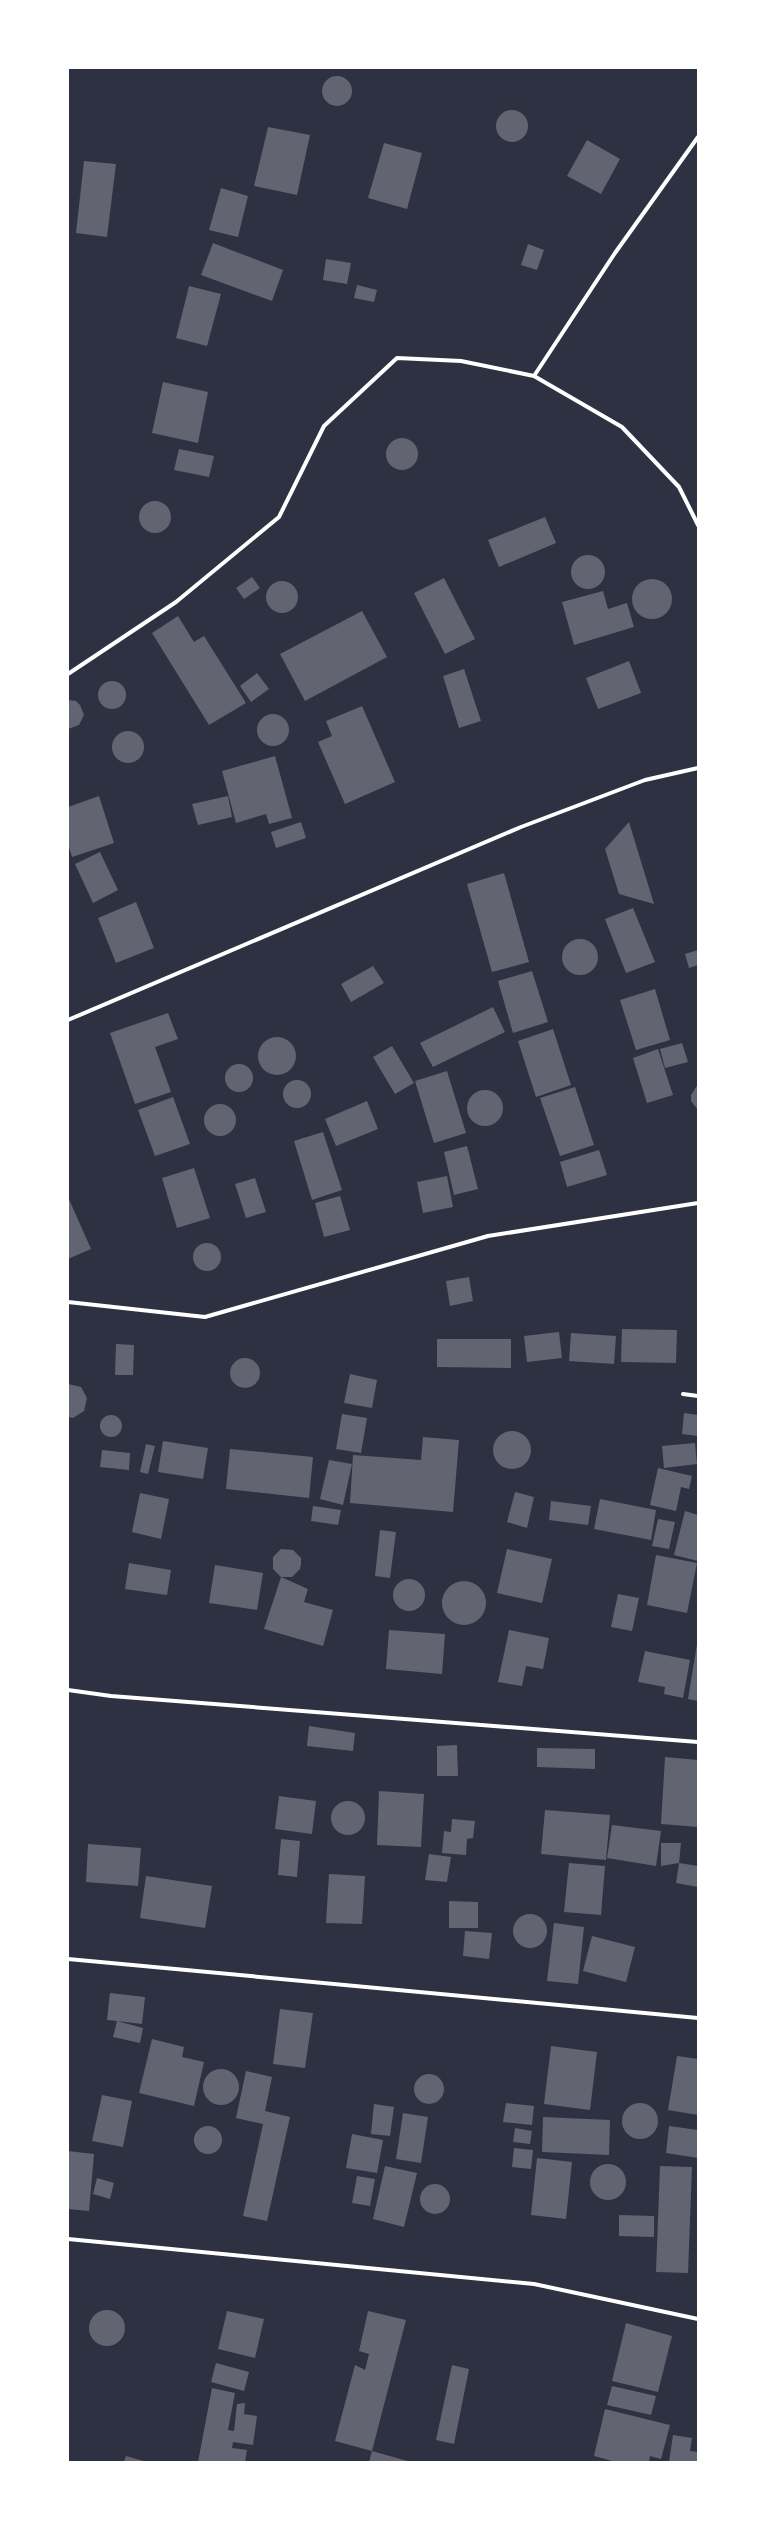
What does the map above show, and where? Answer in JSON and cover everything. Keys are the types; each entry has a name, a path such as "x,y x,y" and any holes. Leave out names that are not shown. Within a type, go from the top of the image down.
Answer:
{"street":[{"path":"534,376 615,253 698,137"},
{"path":"68,674 176,602 279,517 324,426 397,358 461,361 534,376 622,427 679,488 698,525"},
{"path":"68,1020 521,827 645,780 698,768"},
{"path":"68,1302 205,1317 488,1236 698,1203"},
{"path":"683,1394 698,1396"},
{"path":"68,1690 112,1696 698,1742"},
{"path":"68,1959 698,2018"},
{"path":"68,2239 534,2284 698,2318"}],"building":[{"path":"337,76 348,80 352,91 348,102 337,106 326,102 322,91 326,80"},
{"path":"509,110 515,110 525,117 528,126 527,132 521,139 515,142 509,142 499,135 496,129 496,123 503,113"},
{"path":"268,127 310,135 297,195 254,186"},
{"path":"587,140 620,159 601,194 567,176"},
{"path":"384,143 422,153 407,209 368,198"},
{"path":"84,161 116,164 107,237 76,233"},
{"path":"221,188 248,196 238,237 209,230"},
{"path":"213,243 283,270 272,301 201,275"},
{"path":"528,244 544,250 537,270 521,265"},
{"path":"326,259 351,263 347,284 323,280"},
{"path":"357,285 377,290 374,302 354,298"},
{"path":"189,286 221,294 207,346 176,338"},
{"path":"163,382 208,392 198,443 152,433"},
{"path":"399,438 405,438 414,442 418,454 414,466 405,470 399,470 390,466 386,457 386,451 390,442"},
{"path":"179,449 214,456 209,477 174,470"},
{"path":"152,501 158,501 168,508 171,517 170,523 164,530 158,533 152,533 142,526 139,520 139,514 146,504"},
{"path":"545,517 556,543 499,567 488,540"},
{"path":"588,555 594,556 600,560 604,566 604,578 600,584 594,588 588,589 582,588 576,584 572,578 571,572 572,566 576,560 582,556"},
{"path":"252,577 260,588 244,599 236,588"},
{"path":"444,578 475,639 445,654 414,593"},
{"path":"648,579 656,579 663,582 669,588 672,599 669,610 663,616 656,619 648,619 641,616 635,610 632,603 632,595 635,588 641,582"},
{"path":"282,581 293,586 298,597 293,608 282,613 271,608 266,597 271,586"},
{"path":"603,591 608,609 627,603 634,627 574,645 562,602"},
{"path":"362,611 387,657 305,701 280,654"},
{"path":"178,616 194,642 204,636 246,703 209,725 152,633"},
{"path":"629,661 641,693 598,709 586,678"},
{"path":"464,669 481,721 459,728 443,676"},
{"path":"257,673 269,689 251,702 240,686"},
{"path":"112,681 118,682 122,685 125,689 125,701 122,705 118,708 112,709 106,708 102,705 99,701 98,695 99,689 102,685 106,682"},
{"path":"68,700 76,701 80,705 84,715 79,725 68,729"},
{"path":"362,706 395,782 345,804 318,742 332,736 326,721"},
{"path":"270,714 276,714 285,718 289,730 285,742 276,746 270,746 261,742 257,733 257,727 261,718"},
{"path":"125,731 131,731 141,738 144,747 143,753 137,760 131,763 125,763 115,756 112,750 112,744 119,734"},
{"path":"275,756 292,818 269,824 266,814 236,823 222,771"},
{"path":"99,796 114,843 72,857 68,844 68,807"},
{"path":"228,796 232,817 198,825 192,804"},
{"path":"301,822 306,838 276,848 271,832"},
{"path":"629,822 654,904 619,894 605,849"},
{"path":"100,852 118,890 93,903 75,864"},
{"path":"504,873 529,962 492,972 467,884"},
{"path":"136,902 154,948 116,963 98,918"},
{"path":"633,908 655,962 626,973 605,919"},
{"path":"583,939 593,944 597,950 597,964 593,970 587,974 577,975 567,970 563,964 562,954 567,944 573,940"},
{"path":"698,950 698,965 689,968 685,954"},
{"path":"373,966 384,983 351,1002 341,984"},
{"path":"532,971 548,1022 513,1033 498,981"},
{"path":"655,989 670,1040 636,1050 620,1000"},
{"path":"493,1007 505,1032 433,1067 420,1043"},
{"path":"168,1013 178,1039 155,1047 171,1092 135,1104 110,1033"},
{"path":"553,1029 571,1085 536,1097 518,1041"},
{"path":"273,1037 281,1037 291,1042 295,1049 295,1063 291,1070 281,1075 273,1075 263,1070 261,1067 258,1060 258,1052 263,1042 266,1040"},
{"path":"682,1043 688,1062 665,1068 660,1049"},
{"path":"392,1046 414,1083 395,1094 373,1057"},
{"path":"658,1049 673,1095 647,1103 633,1058"},
{"path":"239,1064 249,1068 253,1078 249,1088 239,1092 229,1088 225,1078 229,1068"},
{"path":"447,1071 466,1133 434,1143 415,1081"},
{"path":"297,1080 307,1084 311,1094 307,1104 297,1108 287,1104 283,1094 287,1084"},
{"path":"698,1084 698,1110 691,1101 691,1095"},
{"path":"575,1087 594,1145 560,1156 540,1098"},
{"path":"488,1090 498,1095 502,1101 502,1115 498,1121 492,1125 482,1126 472,1121 468,1115 467,1105 472,1095 478,1091"},
{"path":"173,1097 190,1144 155,1156 138,1110"},
{"path":"367,1101 378,1129 336,1146 325,1119"},
{"path":"217,1104 223,1104 232,1108 236,1120 232,1132 223,1136 217,1136 208,1132 204,1123 204,1117 208,1108"},
{"path":"323,1132 342,1190 312,1200 294,1141"},
{"path":"467,1146 478,1189 454,1195 444,1152"},
{"path":"599,1150 607,1175 567,1187 560,1162"},
{"path":"194,1168 210,1218 177,1228 162,1178"},
{"path":"447,1176 453,1207 423,1213 417,1182"},
{"path":"255,1178 266,1212 246,1218 235,1184"},
{"path":"340,1196 350,1230 324,1237 315,1203"},
{"path":"68,1197 91,1249 68,1259"},
{"path":"207,1243 217,1247 221,1257 217,1267 207,1271 197,1267 193,1257 197,1247"},
{"path":"469,1277 473,1301 450,1306 446,1281"},
{"path":"622,1329 677,1330 676,1363 621,1362"},
{"path":"559,1332 562,1358 527,1362 524,1336"},
{"path":"571,1333 616,1336 614,1364 569,1361"},
{"path":"437,1339 511,1339 511,1368 437,1367"},
{"path":"116,1344 134,1345 133,1375 115,1375"},
{"path":"245,1358 256,1362 260,1373 256,1384 245,1388 234,1384 230,1373 234,1362"},
{"path":"350,1374 377,1380 372,1408 344,1403"},
{"path":"68,1384 81,1387 87,1398 84,1411 73,1418 68,1417"},
{"path":"684,1413 698,1415 698,1436 682,1434"},
{"path":"342,1414 367,1418 361,1453 336,1449"},
{"path":"111,1415 119,1418 122,1426 119,1434 111,1437 103,1434 100,1426 103,1418"},
{"path":"512,1431 525,1437 531,1450 525,1463 512,1469 499,1463 493,1450 499,1437"},
{"path":"423,1437 459,1440 453,1512 350,1503 353,1455 421,1460"},
{"path":"163,1441 208,1448 203,1479 158,1472"},
{"path":"695,1443 697,1464 664,1468 662,1446"},
{"path":"146,1444 155,1446 148,1474 140,1472"},
{"path":"230,1449 313,1457 309,1498 226,1489"},
{"path":"102,1450 130,1453 129,1470 100,1467"},
{"path":"329,1460 352,1464 343,1505 320,1499"},
{"path":"658,1468 692,1476 689,1489 681,1487 676,1511 650,1505"},
{"path":"515,1492 534,1497 527,1528 507,1522"},
{"path":"140,1493 169,1499 161,1539 132,1532"},
{"path":"600,1499 656,1510 651,1540 594,1529"},
{"path":"551,1501 591,1506 588,1525 549,1520"},
{"path":"313,1506 341,1510 338,1525 311,1521"},
{"path":"685,1511 698,1515 698,1561 674,1555"},
{"path":"658,1519 675,1522 669,1549 652,1546"},
{"path":"380,1530 396,1532 390,1578 375,1576"},
{"path":"281,1549 293,1550 301,1558 300,1569 292,1577 281,1577 273,1569 273,1557"},
{"path":"507,1549 552,1559 542,1603 497,1593"},
{"path":"656,1555 697,1563 687,1613 647,1605"},
{"path":"129,1563 171,1570 167,1595 125,1589"},
{"path":"215,1565 263,1573 257,1610 209,1603"},
{"path":"281,1577 308,1589 304,1602 333,1610 323,1646 264,1629"},
{"path":"406,1579 412,1579 422,1586 425,1595 424,1601 418,1608 412,1611 406,1611 396,1604 393,1598 393,1592 400,1582"},
{"path":"468,1581 480,1587 485,1595 485,1611 480,1619 472,1624 460,1625 448,1619 443,1611 442,1599 448,1587 456,1582"},
{"path":"618,1594 639,1598 632,1631 611,1627"},
{"path":"389,1630 445,1634 442,1674 386,1669"},
{"path":"509,1630 549,1638 543,1669 526,1666 522,1686 498,1682"},
{"path":"698,1644 698,1701 688,1699"},
{"path":"645,1651 690,1660 683,1698 664,1694 665,1687 638,1682"},
{"path":"309,1726 355,1733 353,1751 307,1746"},
{"path":"457,1745 458,1776 437,1776 437,1746"},
{"path":"537,1748 595,1749 595,1769 537,1767"},
{"path":"665,1757 698,1760 698,1827 661,1824"},
{"path":"379,1791 424,1794 421,1847 377,1845"},
{"path":"279,1796 316,1801 312,1834 275,1829"},
{"path":"351,1801 360,1806 364,1811 364,1825 360,1830 355,1834 345,1835 341,1834 332,1825 331,1815 332,1811 341,1802"},
{"path":"545,1810 610,1815 606,1860 541,1854"},
{"path":"452,1819 475,1821 473,1838 467,1839 466,1855 442,1853 444,1831 451,1832"},
{"path":"612,1825 661,1831 656,1866 607,1858"},
{"path":"281,1839 300,1841 297,1877 278,1875"},
{"path":"661,1843 681,1843 679,1863 661,1866"},
{"path":"88,1844 141,1848 138,1886 86,1882"},
{"path":"429,1854 451,1857 447,1882 425,1880"},
{"path":"569,1863 605,1866 601,1915 564,1912"},
{"path":"679,1863 698,1866 698,1887 676,1883"},
{"path":"329,1874 365,1876 362,1924 326,1923"},
{"path":"146,1876 212,1886 205,1928 140,1918"},
{"path":"449,1901 478,1902 478,1928 449,1928"},
{"path":"533,1914 542,1919 546,1924 546,1938 542,1943 537,1947 527,1948 523,1947 514,1938 513,1928 514,1924 523,1915"},
{"path":"554,1923 584,1927 578,1984 547,1981"},
{"path":"465,1931 492,1933 489,1959 463,1956"},
{"path":"592,1936 635,1947 626,1982 583,1971"},
{"path":"110,1993 145,1997 142,2024 107,2020"},
{"path":"280,2009 313,2013 305,2068 273,2064"},
{"path":"117,2021 143,2028 140,2043 113,2037"},
{"path":"152,2039 184,2047 182,2057 204,2062 194,2106 139,2093"},
{"path":"551,2046 597,2052 590,2110 544,2104"},
{"path":"677,2056 698,2059 698,2115 668,2110"},
{"path":"218,2069 224,2069 234,2074 239,2087 234,2100 224,2105 218,2105 208,2100 203,2090 203,2084 208,2074"},
{"path":"246,2071 272,2077 265,2111 290,2117 267,2221 243,2216 263,2124 236,2118"},
{"path":"429,2074 440,2078 444,2089 440,2100 429,2104 418,2100 414,2089 418,2078"},
{"path":"102,2095 132,2101 123,2147 92,2141"},
{"path":"506,2103 534,2106 532,2125 503,2122"},
{"path":"640,2103 650,2106 655,2111 658,2121 655,2131 650,2136 640,2139 630,2136 625,2131 622,2121 625,2111 630,2106"},
{"path":"374,2104 394,2107 390,2136 371,2134"},
{"path":"403,2113 428,2117 421,2163 396,2159"},
{"path":"543,2117 610,2120 609,2155 542,2152"},
{"path":"208,2126 214,2127 218,2130 221,2134 221,2146 218,2150 214,2153 208,2154 202,2153 198,2150 195,2146 194,2140 195,2134 198,2130 202,2127"},
{"path":"669,2126 698,2130 698,2158 666,2153"},
{"path":"515,2128 532,2131 530,2144 513,2142"},
{"path":"352,2134 383,2140 377,2173 346,2168"},
{"path":"514,2148 533,2150 531,2169 512,2167"},
{"path":"68,2151 94,2154 89,2211 68,2209"},
{"path":"537,2158 572,2162 566,2219 531,2215"},
{"path":"608,2164 618,2167 623,2172 626,2182 623,2192 618,2197 608,2200 598,2197 593,2192 590,2182 593,2172 598,2167"},
{"path":"385,2166 417,2173 404,2227 373,2219"},
{"path":"660,2166 692,2167 688,2273 656,2272"},
{"path":"357,2176 375,2179 370,2206 352,2203"},
{"path":"97,2178 114,2183 110,2199 93,2194"},
{"path":"435,2184 446,2188 450,2199 446,2210 435,2214 424,2210 420,2199 424,2188"},
{"path":"619,2215 654,2216 654,2237 619,2236"},
{"path":"111,2310 120,2315 124,2321 124,2335 120,2341 111,2346 103,2346 94,2341 90,2335 89,2324 94,2315 100,2311"},
{"path":"227,2311 264,2319 255,2358 218,2349"},
{"path":"368,2311 406,2320 372,2451 335,2441 355,2365 365,2370 369,2354 359,2351"},
{"path":"626,2323 672,2336 658,2392 612,2381"},
{"path":"216,2363 249,2372 244,2391 211,2382"},
{"path":"452,2365 469,2369 454,2444 436,2440"},
{"path":"612,2386 656,2396 651,2415 607,2405"},
{"path":"212,2388 235,2393 228,2430 234,2431 237,2404 245,2403 244,2414 257,2416 253,2445 233,2442 232,2448 247,2450 245,2462 198,2462"},
{"path":"605,2409 670,2425 661,2459 650,2456 649,2462 616,2462 594,2456"},
{"path":"673,2435 692,2438 690,2451 698,2452 698,2462 669,2462"},
{"path":"372,2451 411,2462 369,2462"},
{"path":"126,2456 147,2462 124,2462"}]}
